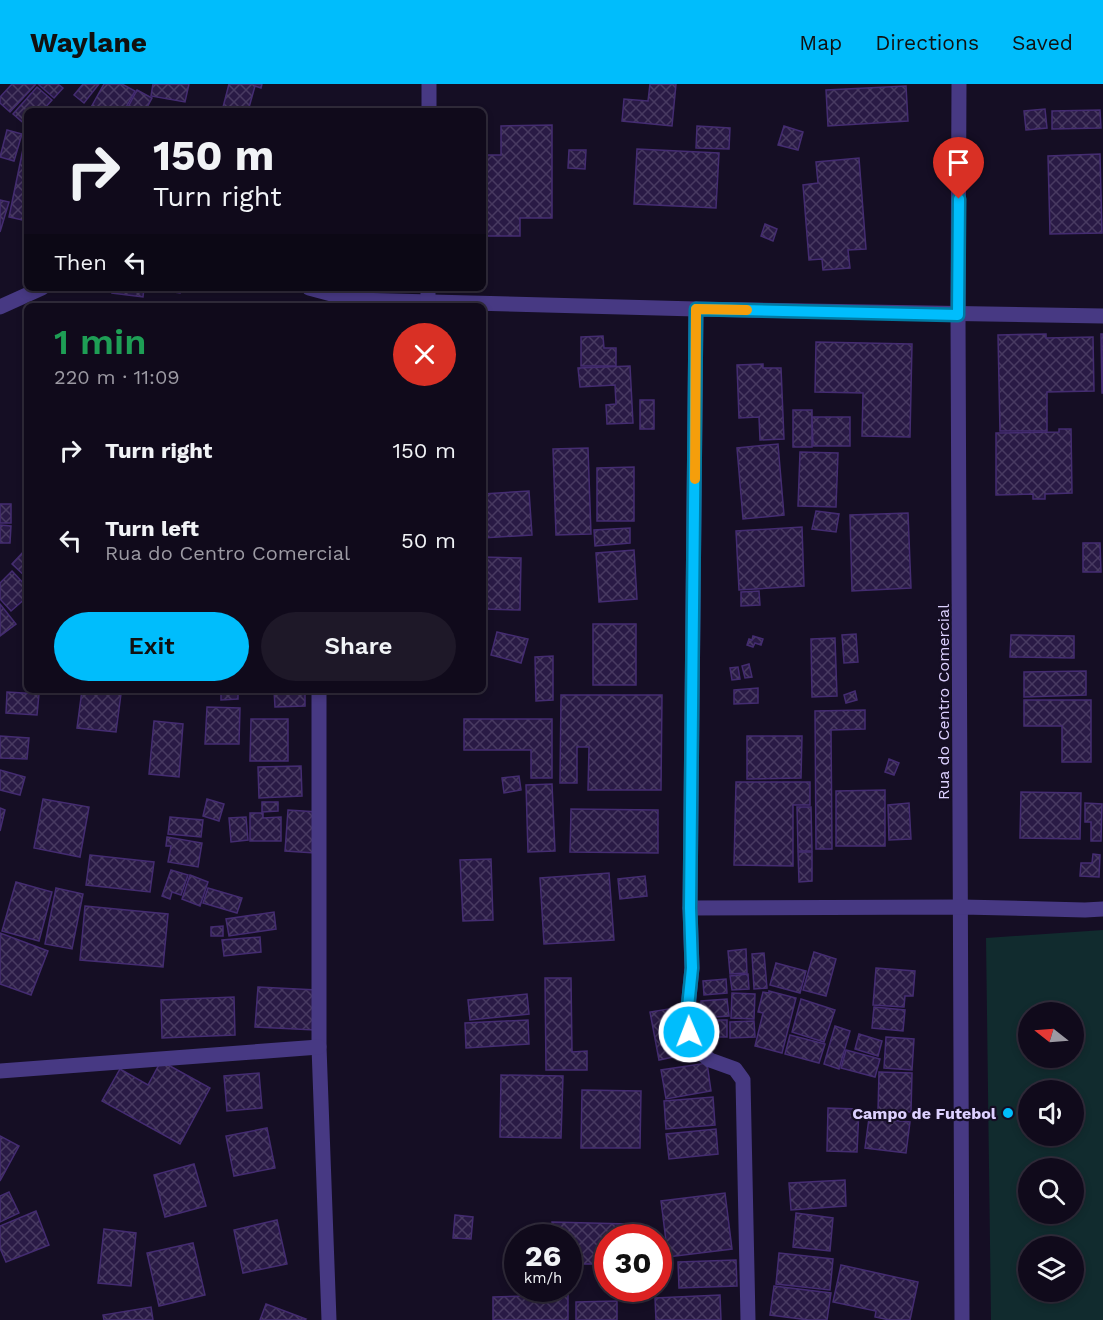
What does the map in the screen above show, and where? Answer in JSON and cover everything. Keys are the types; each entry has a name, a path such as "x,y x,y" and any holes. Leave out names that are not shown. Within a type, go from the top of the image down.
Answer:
{"street":[{"path":"429,84 429,108"},
{"name":"Rua do Centro Comercial","path":"959,84 963,1320"},
{"path":"0,306 35,291"},
{"path":"314,291 327,299 354,300 428,296 696,309 1103,316"},
{"path":"696,309 690,908 692,968 687,1017 692,1046 710,1060 735,1069 743,1080 748,1320"},
{"path":"320,693 319,1047 329,1320"},
{"path":"690,908 1103,909"},
{"path":"0,1071 319,1047"}],"green space":[{"name":"Campo de Futebol","path":"1103,930 1103,1320 991,1320 986,938"}],"building":[{"path":"12,84 36,84 10,112 0,103 0,97"},
{"path":"38,84 58,84 63,88 54,98"},
{"path":"83,84 99,84 84,103 74,95"},
{"path":"104,84 122,84 135,91 126,108 91,108"},
{"path":"153,84 189,84 185,102 151,96"},
{"path":"229,84 262,84 261,88 255,86 249,108 223,108"},
{"path":"650,84 676,84 672,126 622,121 624,99 648,101"},
{"path":"906,86 908,121 828,126 826,90"},
{"path":"37,87 52,100 45,108 24,108 24,123 13,114"},
{"path":"137,90 152,98 147,108 128,108"},
{"path":"1045,109 1047,128 1026,130 1024,111"},
{"path":"1100,110 1101,128 1052,129 1052,111"},
{"path":"552,125 552,218 520,218 520,236 486,236 486,155 501,155 501,126"},
{"path":"697,126 730,128 729,149 696,148"},
{"path":"784,126 803,132 798,150 778,145"},
{"path":"7,130 22,134 14,161 0,157"},
{"path":"23,149 24,220 9,217"},
{"path":"637,149 719,153 716,208 634,204"},
{"path":"569,150 586,150 585,169 568,168"},
{"path":"1100,154 1102,233 1050,234 1048,156"},
{"path":"859,158 866,249 848,250 850,268 823,270 822,259 809,260 803,185 818,183 816,162"},
{"path":"0,200 9,202 0,232"},
{"path":"765,224 777,229 773,241 761,236"},
{"path":"112,291 144,291 143,297 112,293"},
{"path":"1046,334 1046,338 1093,337 1094,391 1047,392 1047,431 1000,431 998,335"},
{"path":"1101,334 1103,334 1103,393 1102,393"},
{"path":"603,336 604,348 616,348 616,366 581,366 581,337"},
{"path":"816,342 912,344 910,437 862,436 863,393 815,392"},
{"path":"763,364 763,368 781,368 784,439 760,440 759,417 739,418 737,365"},
{"path":"630,366 633,423 607,424 606,405 616,404 615,385 580,387 578,368"},
{"path":"640,400 654,400 654,429 640,429"},
{"path":"793,410 812,410 812,447 793,447"},
{"path":"812,417 850,417 850,446 813,446"},
{"path":"1059,429 1071,429 1072,493 1045,494 1045,499 1033,499 1033,494 996,495 996,433 1059,432"},
{"path":"778,444 784,515 743,519 737,448"},
{"path":"588,448 591,534 556,535 553,449"},
{"path":"800,452 838,453 836,507 798,506"},
{"path":"634,467 634,521 597,521 597,468"},
{"path":"529,491 532,535 486,538 486,494"},
{"path":"0,504 11,504 11,523 0,523"},
{"path":"816,511 839,514 836,532 812,529"},
{"path":"908,513 911,588 852,591 850,515"},
{"path":"0,525 11,526 10,543 0,543"},
{"path":"802,527 804,586 739,590 736,531"},
{"path":"630,528 630,543 595,546 594,530"},
{"path":"1083,543 1100,543 1101,572 1083,572"},
{"path":"634,550 637,599 599,602 596,553"},
{"path":"24,551 24,575 12,564"},
{"path":"486,557 521,558 520,610 486,609"},
{"path":"12,571 24,584 24,600 11,611 0,599 0,583"},
{"path":"759,591 760,605 741,606 741,592"},
{"path":"0,604 16,624 0,636"},
{"path":"593,624 636,624 636,685 593,685"},
{"path":"497,632 528,639 521,663 491,655"},
{"path":"856,634 858,662 844,663 842,635"},
{"path":"1011,635 1074,636 1074,658 1010,657"},
{"path":"753,636 763,639 761,645 755,643 753,647 747,645"},
{"path":"835,638 837,696 812,697 811,639"},
{"path":"553,656 553,700 536,701 535,657"},
{"path":"749,664 752,677 745,678 742,666"},
{"path":"738,667 740,679 732,680 730,668"},
{"path":"1086,671 1086,695 1024,697 1024,672"},
{"path":"758,688 758,703 734,704 734,690"},
{"path":"855,691 857,700 846,703 844,695"},
{"path":"7,692 39,694 37,715 6,713"},
{"path":"82,693 121,694 116,732 77,728"},
{"path":"221,693 238,693 238,699 221,700"},
{"path":"274,693 305,693 305,706 275,707"},
{"path":"561,695 662,695 661,790 588,790 589,747 577,747 577,783 560,783"},
{"path":"1024,700 1091,700 1091,762 1062,762 1062,726 1024,726"},
{"path":"207,707 240,708 239,744 205,744"},
{"path":"865,710 865,729 831,730 832,849 816,849 815,711"},
{"path":"251,719 288,719 288,761 250,761"},
{"path":"464,719 552,719 552,778 531,778 531,750 464,750"},
{"path":"154,721 183,724 179,777 149,774"},
{"path":"0,736 29,738 27,759 0,758"},
{"path":"747,736 802,736 801,778 747,779"},
{"path":"889,759 899,763 894,775 885,772"},
{"path":"301,766 302,796 259,798 258,767"},
{"path":"0,770 25,777 20,795 0,790"},
{"path":"519,776 521,790 504,793 502,778"},
{"path":"736,782 810,782 810,805 793,805 793,866 734,865"},
{"path":"552,784 555,851 528,852 526,785"},
{"path":"885,790 885,846 836,846 836,791"},
{"path":"1021,792 1081,793 1080,839 1020,838"},
{"path":"43,799 89,807 80,857 34,848"},
{"path":"207,799 224,804 219,821 203,816"},
{"path":"262,802 278,802 278,811 262,812"},
{"path":"909,803 911,839 889,840 888,805"},
{"path":"1085,803 1102,804 1101,841 1091,841 1091,822 1085,822"},
{"path":"797,807 811,807 812,851 798,851"},
{"path":"0,808 5,810 0,831"},
{"path":"571,809 658,810 658,853 570,852"},
{"path":"288,810 318,812 315,853 285,851"},
{"path":"250,813 263,813 263,818 281,817 281,841 250,841"},
{"path":"170,817 203,820 201,837 168,834"},
{"path":"246,817 248,840 231,842 229,818"},
{"path":"167,837 202,843 198,867 168,862 171,846 166,846"},
{"path":"798,852 812,852 812,881 799,882"},
{"path":"1093,854 1100,855 1099,877 1080,876 1081,863 1092,863"},
{"path":"90,855 154,862 150,892 86,885"},
{"path":"491,859 493,920 463,921 460,860"},
{"path":"171,870 188,875 181,895 172,892 170,899 162,896"},
{"path":"609,873 614,940 544,944 540,878"},
{"path":"190,875 208,882 200,906 182,899"},
{"path":"645,876 647,896 620,899 618,879"},
{"path":"16,882 52,892 39,941 2,931"},
{"path":"56,888 83,894 72,949 45,944"},
{"path":"208,888 242,898 237,913 203,903"},
{"path":"85,906 168,914 163,967 80,960"},
{"path":"274,912 276,929 229,936 226,919"},
{"path":"223,926 223,936 211,936 211,927"},
{"path":"0,933 48,951 31,995 0,984"},
{"path":"260,937 261,952 224,956 222,940"},
{"path":"746,949 747,973 730,974 728,951"},
{"path":"814,952 836,959 826,996 803,990"},
{"path":"764,953 767,988 754,989 752,954"},
{"path":"776,963 806,971 800,993 770,985"},
{"path":"876,968 915,971 913,996 905,996 904,1007 873,1005"},
{"path":"748,974 749,989 732,990 730,976"},
{"path":"545,978 571,978 572,1052 587,1051 587,1070 546,1070"},
{"path":"726,979 727,993 704,995 703,981"},
{"path":"258,987 317,990 315,1030 255,1027"},
{"path":"769,991 796,998 782,1053 755,1046 763,1013 758,1012 763,992 769,993"},
{"path":"732,993 755,994 754,1019 731,1018"},
{"path":"527,994 529,1014 470,1020 468,1000"},
{"path":"234,997 235,1035 162,1038 161,1000"},
{"path":"727,999 729,1016 701,1018 701,1001"},
{"path":"801,999 835,1010 824,1042 792,1032"},
{"path":"874,1007 905,1010 903,1031 872,1028"},
{"path":"674,1008 683,1055 659,1060 650,1012"},
{"path":"528,1020 529,1044 466,1048 465,1023"},
{"path":"700,1020 727,1020 727,1037 699,1037"},
{"path":"754,1021 755,1037 730,1038 730,1022"},
{"path":"835,1026 850,1031 839,1069 824,1064"},
{"path":"859,1034 882,1041 878,1056 855,1049"},
{"path":"790,1035 825,1044 819,1063 785,1054"},
{"path":"886,1037 914,1039 912,1070 884,1068"},
{"path":"846,1050 880,1059 875,1077 841,1068"},
{"path":"161,1061 210,1088 180,1144 102,1101 120,1069 148,1085"},
{"path":"707,1063 711,1091 666,1099 661,1070"},
{"path":"879,1072 912,1073 911,1112 878,1111"},
{"path":"259,1073 262,1108 227,1111 224,1076"},
{"path":"501,1075 563,1076 561,1138 500,1137"},
{"path":"582,1090 641,1091 640,1148 581,1148"},
{"path":"713,1097 715,1125 666,1129 664,1101"},
{"path":"828,1108 859,1109 857,1152 827,1151"},
{"path":"869,1118 910,1122 906,1153 865,1148"},
{"path":"267,1128 275,1168 234,1176 226,1136"},
{"path":"716,1129 718,1154 669,1159 666,1134"},
{"path":"0,1136 19,1146 0,1181"},
{"path":"194,1164 206,1206 165,1217 154,1175"},
{"path":"845,1180 846,1206 791,1210 789,1183"},
{"path":"9,1192 19,1213 0,1222 0,1196"},
{"path":"725,1193 732,1249 672,1256 672,1224 664,1224 661,1201"},
{"path":"36,1211 49,1245 6,1262 0,1248 0,1226"},
{"path":"796,1213 833,1218 830,1251 793,1247"},
{"path":"455,1215 473,1217 471,1239 453,1238"},
{"path":"277,1220 287,1264 243,1273 234,1230"},
{"path":"552,1222 628,1224 594,1224 594,1264 582,1264 582,1224 552,1224"},
{"path":"104,1229 136,1233 131,1286 98,1283"},
{"path":"193,1243 205,1295 159,1306 147,1253"},
{"path":"779,1253 833,1259 830,1290 776,1284"},
{"path":"736,1260 737,1286 679,1288 678,1262"},
{"path":"841,1265 918,1282 910,1320 875,1317 876,1311 833,1302"},
{"path":"774,1286 831,1293 827,1320 770,1315"},
{"path":"720,1295 721,1320 656,1320 655,1302 672,1302 672,1297"},
{"path":"493,1297 504,1297 504,1302 568,1302 568,1320 493,1320"},
{"path":"576,1302 617,1302 617,1320 576,1320"},
{"path":"266,1304 306,1319 260,1320"},
{"path":"151,1307 153,1320 104,1320 103,1315"}],"slow traffic":[{"path":"695,479 696,309 747,310"}],"place":[{"name":"Campo de Futebol","path":"1008,1113"}],"route":[{"path":"689,1032 687,1017 692,968 690,908 696,309 958,315 959,199"}]}
